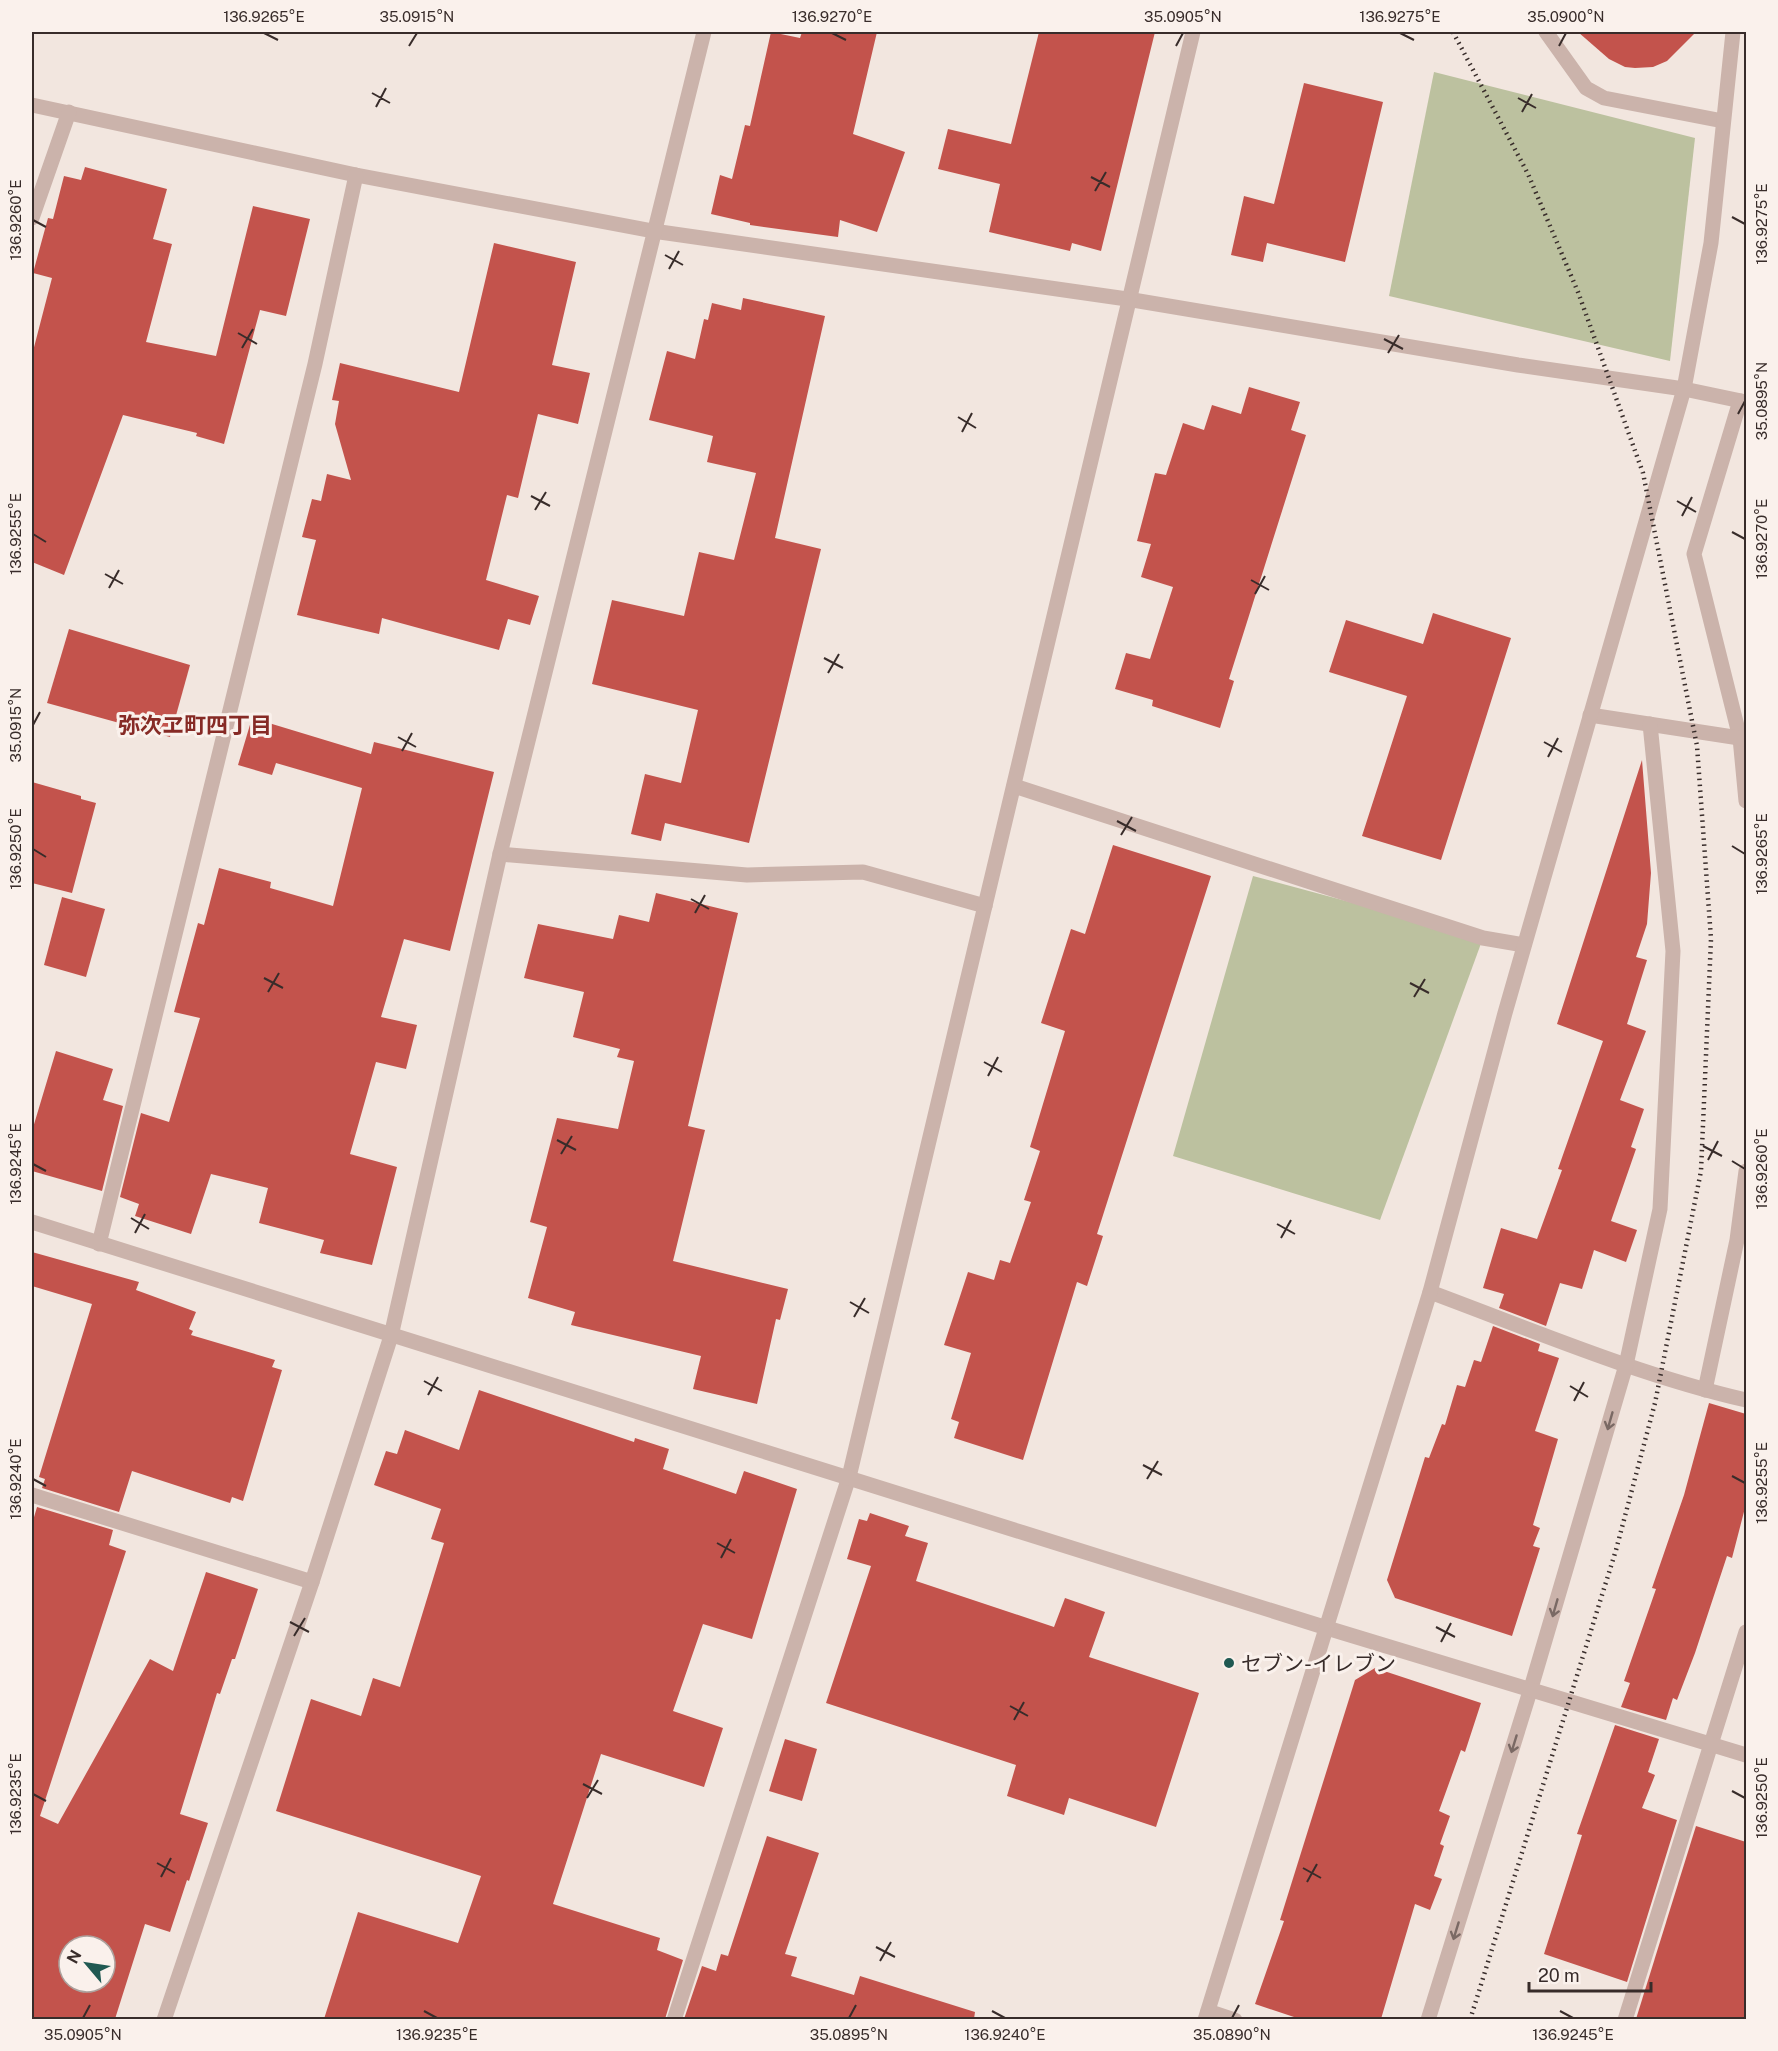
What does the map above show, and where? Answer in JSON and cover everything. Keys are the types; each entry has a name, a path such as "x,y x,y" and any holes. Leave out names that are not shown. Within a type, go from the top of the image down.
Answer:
{"street":[{"path":"164,2019 312,1582 391,1336 500,854 704,32"},
{"path":"674,2019 849,1477 1014,786 1127,299 1193,32"},
{"path":"1546,32 1586,88 1605,98 1723,121"},
{"path":"1235,2019 1207,2015 1430,1292 1524,945 1684,389 1712,243 1733,32"},
{"path":"32,105 356,175 653,231 1127,299 1518,365 1684,389 1743,402 1694,554 1743,738 1746,801"},
{"path":"32,218 69,112"},
{"path":"99,1244 315,364 356,175"},
{"path":"1590,715 1743,738"},
{"path":"1428,2019 1531,1688 1626,1365 1660,1209 1673,951 1650,724"},
{"path":"1014,786 1483,938 1524,945"},
{"path":"500,854 747,875 863,872 985,906"},
{"path":"1705,1390 1737,1240 1746,1171"},
{"path":"32,1222 1327,1628 1746,1755"},
{"path":"1430,1292 1626,1365 1705,1390 1746,1400"},
{"path":"32,1495 312,1582"},
{"path":"1625,2019 1746,1632"}],"green space":[{"path":"1434,72 1695,138 1670,361 1389,296"},
{"path":"1253,876 1483,938 1380,1220 1173,1156"}],"building":[{"path":"771,32 800,38 802,32 877,32 853,134 905,152 877,232 840,220 838,237 750,225 750,223 711,214 720,175 732,179 745,125 750,126"},
{"path":"1039,32 1155,32 1101,251 1072,243 1070,251 989,232 1000,184 938,169 948,129 1011,144"},
{"path":"1578,32 1696,32 1667,61 1653,67 1635,68 1625,67 1609,59"},
{"path":"1304,83 1383,102 1345,262 1267,243 1263,262 1231,255 1244,196 1274,204"},
{"path":"85,167 167,189 153,239 172,244 146,342 216,356 253,206 310,219 286,316 260,310 224,444 196,436 197,433 123,415 64,575 32,562 32,355 52,278 33,273 48,218 53,219 64,176 81,180"},
{"path":"494,243 576,262 552,365 590,373 578,424 538,414 518,498 507,495 486,580 539,596 530,625 508,619 499,650 382,618 379,634 297,615 316,540 302,537 312,499 321,501 327,474 351,480 335,424 339,401 332,400 340,363 459,392"},
{"path":"743,298 825,316 775,538 821,549 749,843 665,823 661,841 631,834 645,774 681,783 698,710 592,684 612,600 684,616 699,552 734,560 756,473 707,462 713,436 649,420 667,351 695,359 704,319 708,320 712,303 741,310"},
{"path":"1249,387 1300,402 1291,430 1306,435 1229,679 1234,681 1220,728 1152,706 1153,700 1115,689 1126,653 1150,659 1173,587 1141,577 1151,544 1137,541 1155,473 1166,475 1183,423 1204,430 1212,405 1241,414"},
{"path":"1433,613 1511,638 1441,860 1362,836 1407,696 1329,672 1346,620 1423,644"},
{"path":"69,629 190,665 170,737 47,703"},
{"path":"252,718 371,754 374,742 494,772 450,951 404,939 381,1017 417,1025 406,1069 376,1062 350,1154 397,1167 372,1265 320,1253 324,1240 259,1223 268,1188 211,1174 191,1234 135,1216 139,1204 120,1197 141,1113 169,1122 200,1018 174,1012 198,923 204,925 219,868 271,882 270,888 333,906 362,788 276,763 272,775 238,765"},
{"path":"1642,760 1651,873 1647,924 1636,957 1647,960 1627,1024 1646,1031 1620,1100 1644,1109 1631,1147 1636,1149 1611,1221 1637,1230 1626,1262 1594,1250 1582,1289 1560,1283 1546,1326 1499,1308 1504,1294 1483,1288 1501,1228 1537,1239 1562,1170 1558,1169 1603,1041 1557,1024"},
{"path":"32,782 81,796 81,799 96,803 72,893 32,883"},
{"path":"1113,845 1211,876 1097,1234 1103,1236 1087,1286 1077,1282 1023,1460 954,1438 959,1422 951,1419 971,1353 944,1345 968,1272 994,1280 1000,1260 1010,1263 1031,1202 1024,1200 1040,1151 1030,1147 1065,1031 1041,1023 1071,929 1085,934"},
{"path":"656,893 738,913 688,1126 705,1130 673,1261 788,1289 780,1320 776,1319 757,1404 693,1389 701,1356 571,1325 575,1312 528,1298 547,1227 530,1222 557,1118 618,1129 634,1061 617,1057 620,1049 573,1037 584,992 524,978 538,924 613,939 619,915 649,922"},
{"path":"62,897 105,909 86,977 44,965"},
{"path":"56,1051 113,1069 103,1100 123,1106 102,1191 32,1171 32,1131"},
{"path":"32,1252 139,1282 136,1290 196,1312 189,1329 193,1331 191,1335 275,1360 272,1367 282,1370 243,1501 232,1497 230,1503 132,1471 119,1512 42,1488 45,1479 39,1477 92,1304 32,1286"},
{"path":"1493,1326 1540,1344 1538,1351 1559,1358 1535,1431 1558,1439 1533,1525 1540,1528 1533,1546 1540,1548 1512,1636 1395,1598 1387,1580 1425,1457 1429,1458 1442,1424 1445,1425 1457,1385 1465,1387 1474,1360 1481,1362"},
{"path":"479,1390 634,1442 635,1438 669,1449 663,1469 736,1494 744,1471 797,1489 752,1639 703,1624 673,1711 723,1728 704,1787 601,1754 553,1904 660,1938 657,1950 683,1960 665,2019 324,2019 358,1912 458,1943 481,1876 276,1811 311,1699 361,1716 373,1678 400,1687 444,1543 431,1539 441,1509 374,1485 386,1451 397,1454 405,1430 459,1450"},
{"path":"1709,1403 1746,1414 1746,1504 1732,1558 1727,1556 1695,1653 1677,1700 1673,1698 1666,1720 1621,1707 1630,1683 1624,1681 1656,1589 1652,1588 1684,1495"},
{"path":"37,1507 113,1530 109,1545 126,1551 40,1816 58,1824 150,1659 173,1671 206,1572 258,1589 235,1659 232,1659 220,1694 217,1693 180,1814 208,1823 170,1932 145,1924 115,2019 32,2019 32,1524"},
{"path":"870,1513 909,1526 905,1536 928,1543 916,1581 1054,1627 1065,1598 1105,1612 1089,1657 1199,1693 1156,1827 1069,1798 1064,1815 1007,1796 1016,1765 826,1703 871,1566 847,1559 859,1519 867,1521"},
{"path":"1375,1668 1481,1703 1465,1752 1461,1750 1439,1811 1450,1816 1440,1844 1444,1846 1434,1876 1442,1879 1430,1910 1415,1904 1381,2019 1300,2019 1255,2004 1284,1921 1280,1920 1355,1680"},
{"path":"1615,1725 1659,1739 1648,1772 1655,1775 1642,1808 1677,1820 1627,1982 1544,1954 1582,1835 1577,1834"},
{"path":"785,1739 817,1749 802,1801 769,1791"},
{"path":"1696,1826 1746,1842 1746,2019 1636,2019"},
{"path":"767,1836 819,1853 785,1954 797,1957 791,1976 854,1995 860,1976 975,2012 974,2019 684,2019 702,1966 716,1971 721,1954 728,1956"}],"railway":[{"path":"1453,32 1528,174 1578,292 1643,473 1697,746 1711,939 1701,1171 1655,1403 1616,1550 1470,2020"}],"place":[{"name":"セブン-イレブン","path":"1229,1663"}],"district":[{"name":"弥次ヱ町四丁目","path":"195,725"}]}
